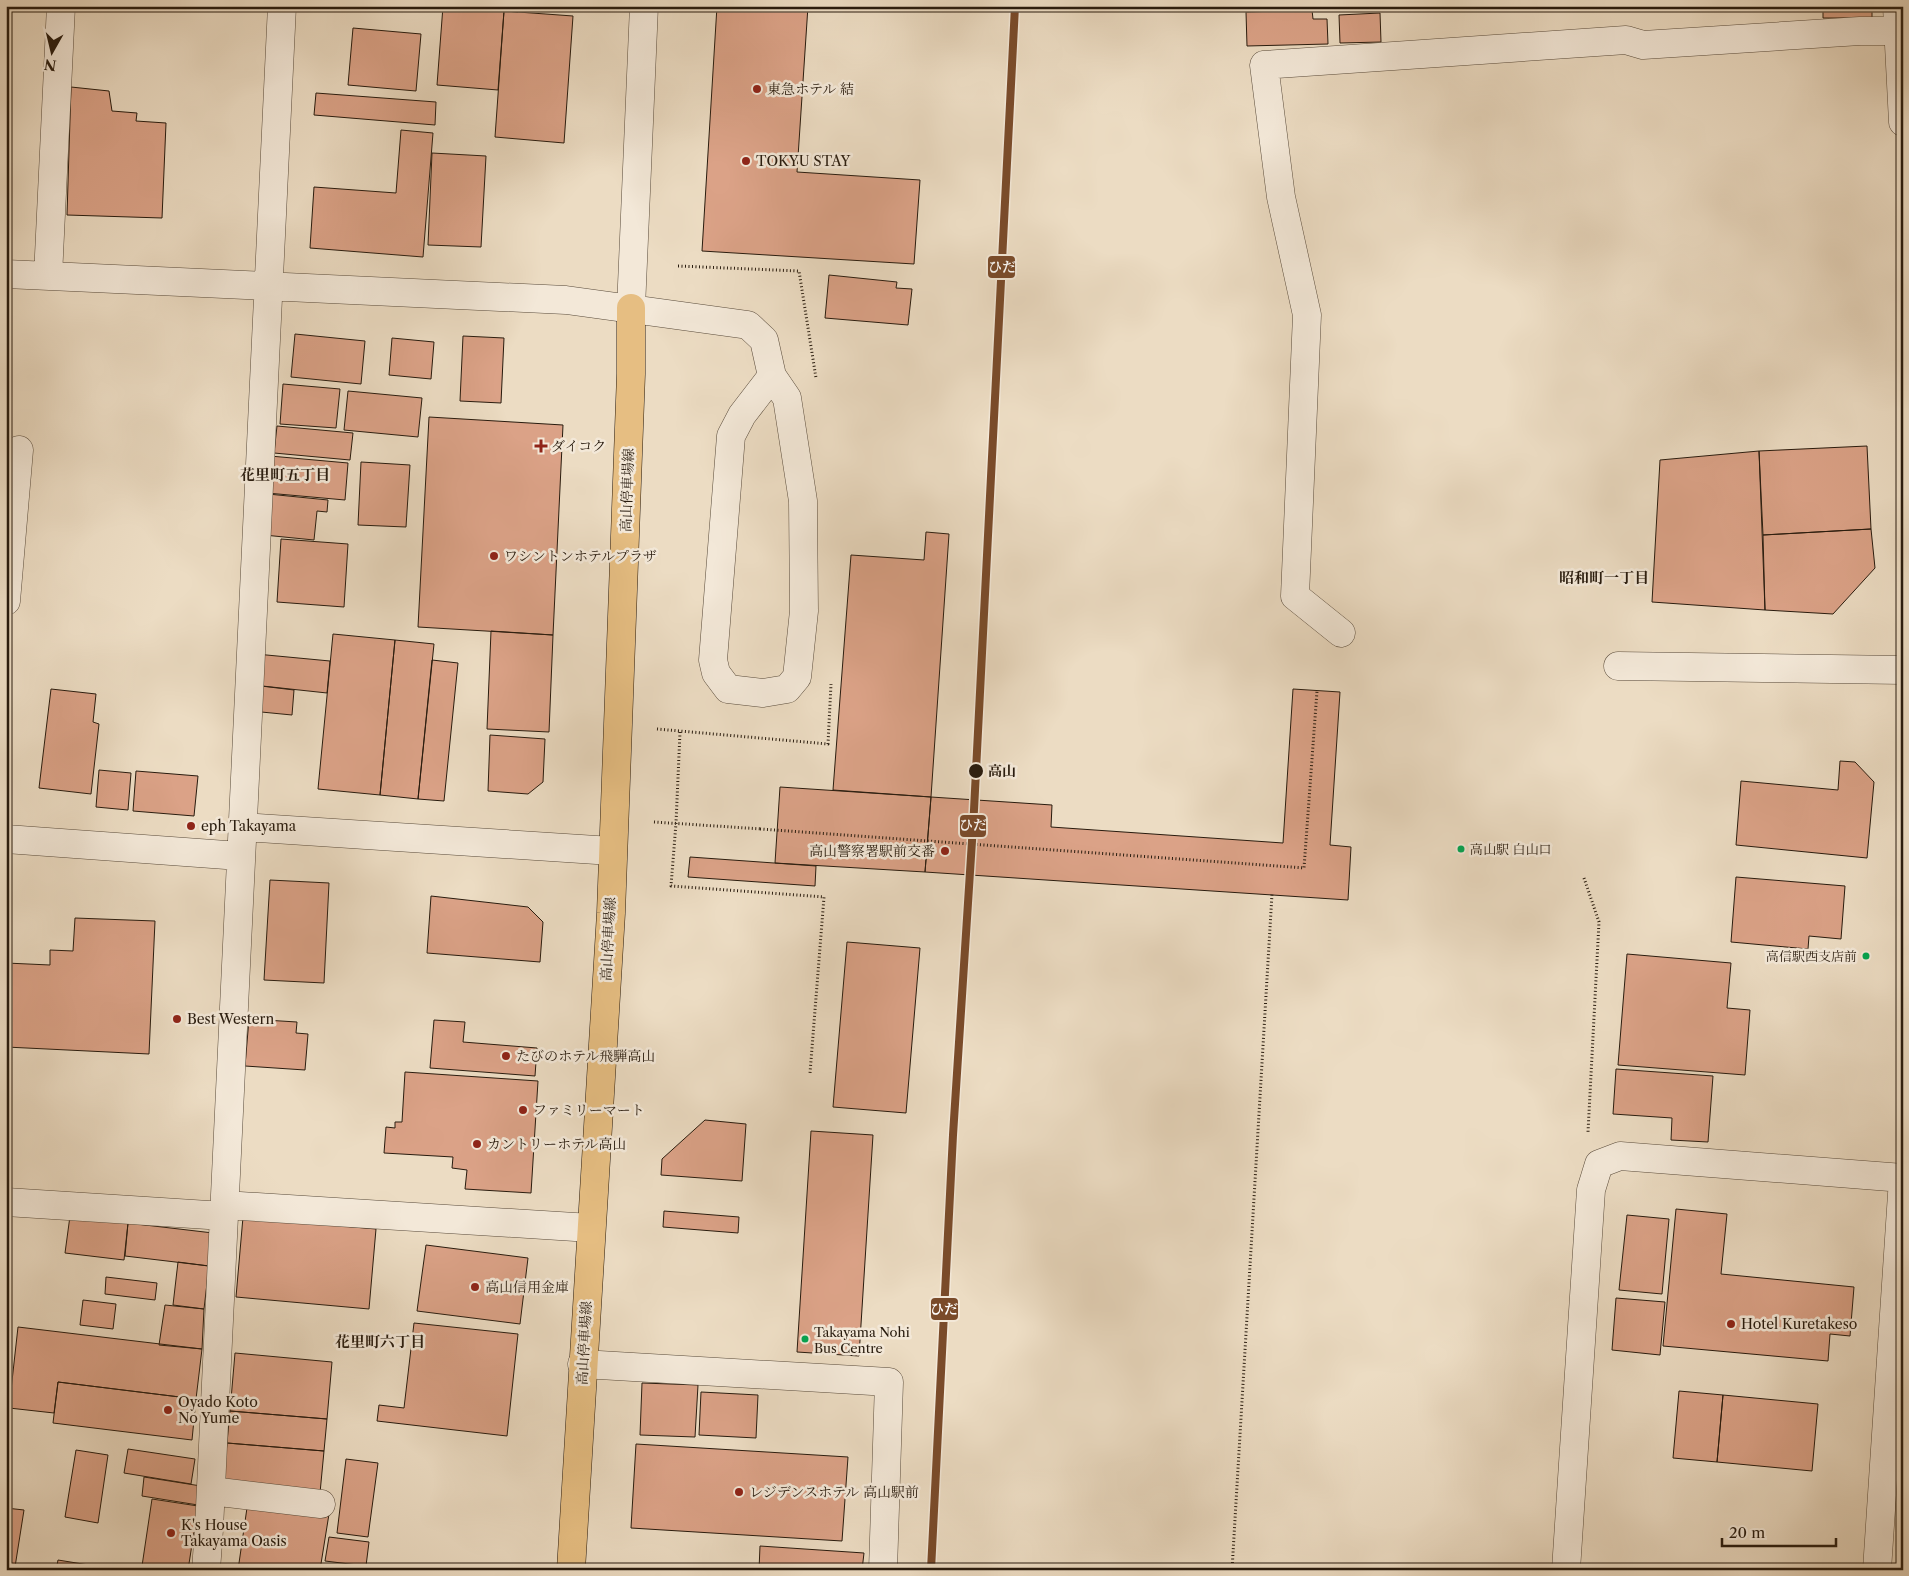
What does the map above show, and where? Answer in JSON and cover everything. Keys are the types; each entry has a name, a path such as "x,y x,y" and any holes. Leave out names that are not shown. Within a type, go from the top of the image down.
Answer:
{"main road":[{"name":"高山停車場線","path":"571,1570 590,1228 611,913 631,374 630,308"}],"street":[{"path":"48,276 61,6"},
{"path":"206,1570 282,6"},
{"path":"630,308 644,6"},
{"path":"1341,633 1295,596 1307,315 1281,197 1264,65 1626,40 1643,45 1860,31 1899,23 1903,122"},
{"path":"6,274 566,300 748,325 764,340 772,376 787,398 803,501 804,611 797,677 787,689 763,693 728,688 716,673 713,660 731,436 742,415 772,376"},
{"path":"6,600 19,450"},
{"path":"1618,666 1903,670"},
{"path":"242,827 612,851"},
{"path":"6,838 240,856"},
{"path":"1566,1570 1591,1190 1600,1164 1620,1156 1903,1178 1892,1493 1877,1570"},
{"path":"6,1202 590,1228"},
{"path":"582,1364 889,1382 883,1570"},
{"path":"211,1491 322,1504"}],"path":[{"path":"654,822 1304,868 1317,691"},
{"path":"680,732 671,886 824,897 810,1073"},
{"path":"1584,878 1600,922 1587,1138 1600,1164"},
{"path":"1232,1570 1272,894"}],"building":[{"path":"443,6 518,6 518,12 504,11 498,90 437,85"},
{"name":"東急ホテル 結","path":"717,6 808,6 797,172 920,180 914,264 702,251"},
{"path":"1823,6 1872,6 1872,18 1823,18"},
{"path":"1312,10 1313,19 1327,19 1328,44 1247,46 1246,12"},
{"path":"504,11 573,16 564,143 495,137"},
{"path":"1380,13 1381,42 1340,43 1339,15"},
{"path":"353,28 421,34 416,91 348,85"},
{"path":"71,87 109,91 112,111 137,113 136,121 166,123 162,218 67,215"},
{"path":"316,93 436,102 435,125 314,115"},
{"path":"401,130 433,133 423,257 310,248 314,187 396,193"},
{"path":"432,153 486,156 481,247 428,245"},
{"path":"829,275 897,282 896,288 912,289 908,325 825,318"},
{"path":"295,334 365,341 361,384 291,377"},
{"path":"463,336 504,338 501,403 460,401"},
{"path":"392,338 434,342 431,379 389,375"},
{"path":"283,384 340,389 336,428 280,424"},
{"path":"348,391 422,398 418,437 344,430"},
{"path":"429,417 563,425 553,635 418,627"},
{"path":"277,426 353,433 350,460 274,453"},
{"path":"1867,446 1871,529 1763,535 1759,451"},
{"path":"1759,451 1765,610 1652,602 1660,460"},
{"path":"270,456 348,463 345,500 267,493"},
{"path":"361,462 410,465 406,527 358,525"},
{"path":"268,494 328,500 327,512 317,511 314,540 264,535"},
{"path":"1871,529 1875,568 1833,614 1765,610 1763,535"},
{"path":"926,532 949,534 931,797 833,790 851,555 924,560"},
{"path":"281,539 348,544 344,607 277,602"},
{"path":"491,631 553,635 549,732 487,729"},
{"path":"333,634 395,640 380,795 318,789"},
{"path":"395,640 434,644 418,799 380,795"},
{"path":"256,654 330,661 327,693 253,685"},
{"path":"432,660 458,663 444,801 418,799"},
{"path":"253,685 294,690 292,715 251,711"},
{"path":"51,689 96,694 93,722 99,724 91,794 39,788"},
{"path":"1293,689 1340,692 1330,845 1351,847 1348,900 925,872 931,797 1052,805 1051,827 1283,843"},
{"path":"490,735 545,739 543,782 528,794 488,791"},
{"path":"1840,761 1855,762 1874,782 1867,858 1736,845 1741,781 1838,790"},
{"path":"99,770 131,773 128,810 96,807"},
{"path":"136,771 198,776 194,816 133,811"},
{"path":"780,787 931,797 925,872 775,863"},
{"path":"690,857 816,866 815,886 688,877"},
{"path":"1736,877 1845,886 1841,939 1809,936 1808,949 1731,942"},
{"path":"270,880 329,883 324,983 264,980"},
{"path":"431,896 528,907 543,922 540,962 427,953"},
{"path":"75,918 155,921 149,1054 6,1047 6,963 50,965 50,950 73,951"},
{"path":"847,942 920,948 906,1113 833,1107"},
{"path":"1627,954 1731,963 1727,1008 1750,1010 1745,1075 1618,1065"},
{"path":"249,1019 297,1022 296,1033 308,1034 305,1070 245,1066"},
{"path":"434,1020 465,1022 463,1042 537,1048 535,1076 430,1068"},
{"path":"1616,1069 1713,1076 1708,1142 1671,1140 1672,1118 1613,1114"},
{"path":"405,1072 538,1081 531,1193 465,1189 467,1170 452,1168 453,1157 384,1153 386,1127 395,1128 395,1122 402,1122"},
{"path":"705,1120 746,1124 742,1181 661,1175 662,1159"},
{"path":"811,1131 873,1135 859,1356 797,1352"},
{"path":"1676,1209 1727,1214 1721,1274 1854,1287 1850,1336 1830,1334 1828,1361 1663,1346"},
{"path":"664,1211 739,1217 738,1233 663,1227"},
{"path":"1627,1215 1669,1219 1662,1294 1619,1290"},
{"path":"70,1216 128,1223 124,1260 65,1253"},
{"path":"243,1217 376,1229 369,1309 236,1297"},
{"path":"128,1223 213,1233 209,1266 125,1256"},
{"path":"426,1245 528,1258 520,1324 417,1311"},
{"path":"178,1262 209,1266 204,1309 173,1305"},
{"path":"106,1277 157,1283 155,1300 105,1294"},
{"path":"1616,1298 1665,1302 1660,1355 1612,1350"},
{"path":"83,1300 116,1304 113,1329 80,1325"},
{"path":"165,1305 204,1309 202,1349 159,1345"},
{"path":"414,1323 518,1334 507,1436 377,1421 379,1405 404,1408"},
{"path":"18,1327 202,1349 196,1399 58,1382 54,1413 9,1408"},
{"path":"235,1353 332,1362 327,1419 230,1411"},
{"path":"58,1382 196,1399 192,1440 53,1423"},
{"path":"642,1383 698,1385 695,1437 640,1435"},
{"path":"1679,1391 1723,1395 1717,1462 1673,1458"},
{"path":"701,1392 758,1395 756,1438 699,1435"},
{"path":"1723,1395 1818,1404 1812,1471 1717,1462"},
{"path":"230,1411 327,1419 324,1451 227,1443"},
{"path":"227,1443 324,1451 320,1493 223,1485"},
{"name":"レジデンスホテル 高山駅前","path":"636,1444 848,1457 842,1541 631,1528"},
{"path":"128,1449 195,1459 191,1484 124,1473"},
{"path":"76,1450 108,1455 98,1523 65,1517"},
{"path":"346,1459 378,1463 368,1537 337,1533"},
{"path":"144,1477 201,1486 198,1505 142,1496"},
{"path":"152,1499 198,1506 188,1570 163,1570 142,1566"},
{"path":"248,1501 329,1514 320,1570 238,1570"},
{"path":"6,1508 24,1510 15,1567 6,1566"},
{"path":"329,1537 369,1542 366,1566 325,1561"},
{"path":"760,1546 864,1553 862,1570 759,1570"},
{"path":"58,1560 95,1566 95,1570 56,1570"}],"transit line":[{"name":"ひだ","path":"931,1570 953,1135 974,810 1015,6"}],"place":[{"name":"東急ホテル 結","path":"757,89"},
{"name":"TOKYU STAY","path":"746,161"},
{"name":"ダイコク","path":"541,446"},
{"name":"ワシントンホテルプラザ","path":"494,556"},
{"name":"高山","path":"976,771"},
{"name":"eph Takayama","path":"191,826"},
{"name":"高山駅 白山口","path":"1461,849"},
{"name":"高山警察署駅前交番","path":"945,851"},
{"name":"高信駅西支店前","path":"1866,956"},
{"name":"Best Western","path":"177,1019"},
{"name":"たびのホテル飛騨高山","path":"506,1056"},
{"name":"ファミリーマート","path":"523,1110"},
{"name":"カントリーホテル高山","path":"477,1144"},
{"name":"高山信用金庫","path":"475,1287"},
{"name":"Hotel Kuretakeso","path":"1731,1324"},
{"name":"Takayama Nohi Bus Centre","path":"805,1339"},
{"name":"Oyado Koto No Yume","path":"168,1410"},
{"name":"レジデンスホテル 高山駅前","path":"739,1492"},
{"name":"K's House Takayama Oasis","path":"171,1533"}],"district":[{"name":"花里町五丁目","path":"285,475"},
{"name":"昭和町一丁目","path":"1604,578"},
{"name":"花里町六丁目","path":"380,1342"}]}
